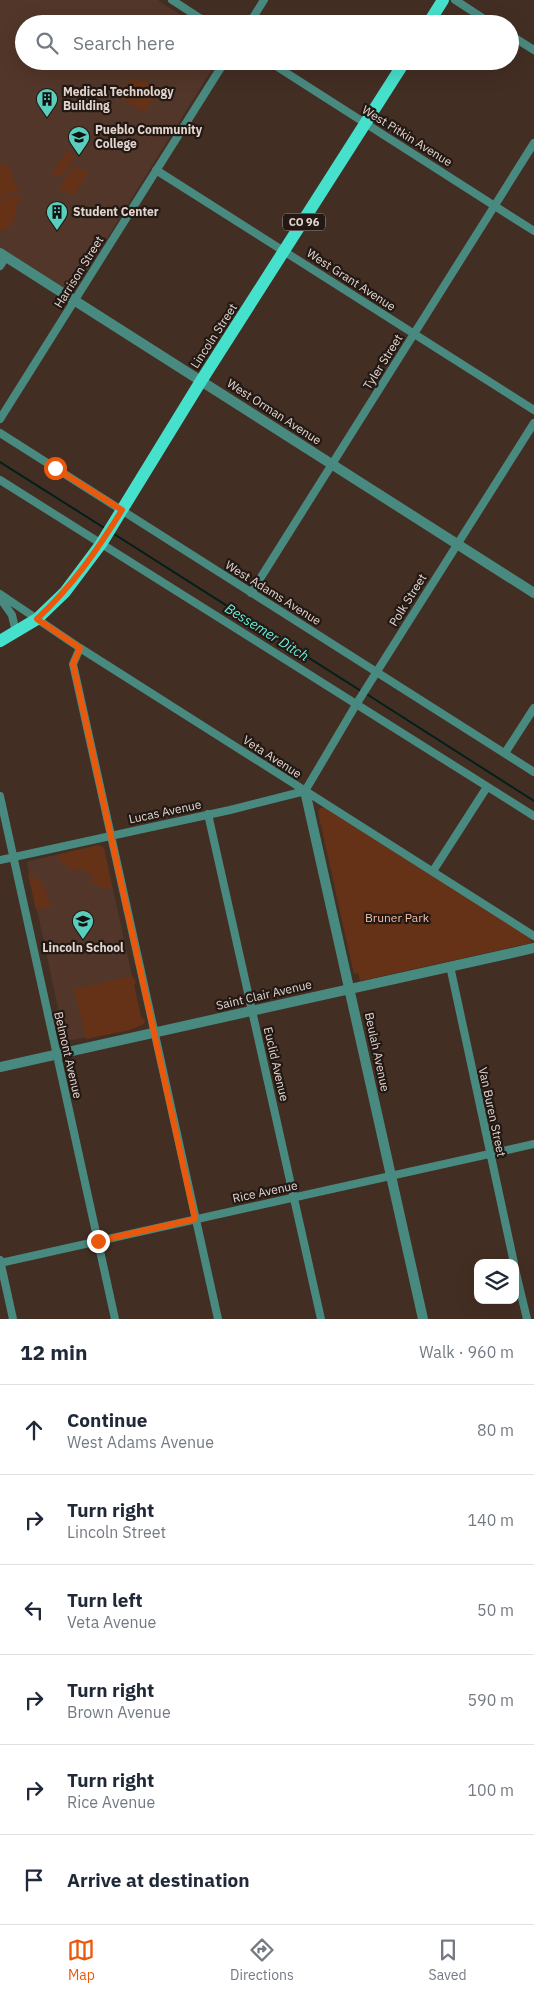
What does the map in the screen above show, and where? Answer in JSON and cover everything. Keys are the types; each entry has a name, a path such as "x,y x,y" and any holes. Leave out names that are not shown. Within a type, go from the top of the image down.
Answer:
{"main road":[{"path":"434,15 443,0"},
{"name":"Lincoln Street","path":"37,619 65,592 103,540 201,381 399,70"},
{"name":"CO 96","path":"0,640 37,619"}],"street":[{"path":"172,0 195,15"},
{"path":"255,15 264,0"},
{"path":"455,0 478,15"},
{"path":"519,41 534,50"},
{"name":"Harrison Street","path":"0,419 219,70"},
{"name":"West Pitkin Avenue","path":"282,70 534,230"},
{"name":"Tyler Street","path":"250,593 534,143"},
{"name":"West Grant Avenue","path":"156,170 534,410"},
{"path":"0,266 3,255"},
{"name":"West Orman Avenue","path":"3,255 534,593"},
{"name":"Polk Street","path":"305,791 376,672 534,423"},
{"name":"West Adams Avenue","path":"0,433 119,513 534,772"},
{"path":"0,480 103,540 534,816"},
{"name":"Veta Avenue","path":"0,596 24,608 80,648 534,936"},
{"name":"Veta Avenue","path":"0,596 12,615 16,632"},
{"path":"80,648 73,664 218,1319"},
{"path":"505,753 534,708"},
{"path":"433,871 486,786"},
{"name":"Lucas Avenue","path":"0,860 305,791"},
{"name":"Beulah Avenue","path":"305,791 424,1319"},
{"name":"Belmont Avenue","path":"0,796 115,1319"},
{"name":"Euclid Avenue","path":"208,814 321,1319"},
{"name":"Saint Clair Avenue","path":"0,1067 534,948"},
{"name":"Van Buren Street","path":"450,966 513,1259"},
{"name":"Rice Avenue","path":"0,1262 534,1144"},
{"path":"0,1262 13,1319"},
{"path":"519,1286 527,1319"}],"shaded area":[{"name":"Pueblo Community College","path":"0,0 157,0 181,15 15,15 15,70 211,70 75,290 71,292 6,251 0,259"},
{"name":"Lincoln School","path":"99,845 104,848 132,976 136,982 134,985 141,1017 146,1021 130,1030 65,1041 27,863"}],"green space":[{"path":"129,80 148,81 153,100 144,112 123,99 121,93"},
{"path":"67,150 76,156 64,173 58,177 52,173"},
{"path":"2,164 10,168 18,191 0,197 0,166"},
{"path":"74,166 88,173 73,196 59,188"},
{"path":"19,194 21,197 18,202 14,222 7,229 0,232 0,199"},
{"name":"Bruner Park","path":"324,807 530,938 531,943 360,981 358,973 354,974 318,812 320,808"},
{"path":"99,845 104,848 112,887 103,889 90,880 93,876 79,868 76,872 57,859 61,854"},
{"path":"28,874 43,883 51,907 36,910"},
{"path":"132,976 136,982 134,985 141,1017 145,1020 144,1024 130,1030 86,1039 74,989"}],"waterway":[{"name":"Bessemer Ditch","path":"0,462 106,529"},
{"name":"Bessemer Ditch","path":"114,534 361,691"},
{"name":"Bessemer Ditch","path":"365,693 534,801"}],"place":[{"name":"Medical Technology Building","path":"47,118"},
{"name":"Pueblo Community College","path":"79,156"},
{"name":"Student Center","path":"57,231"},
{"name":"Lincoln School","path":"83,940"}],"route":[{"path":"55,468 122,510 101,544 65,592 37,619 80,648 73,664 195,1219 98,1241"}]}
